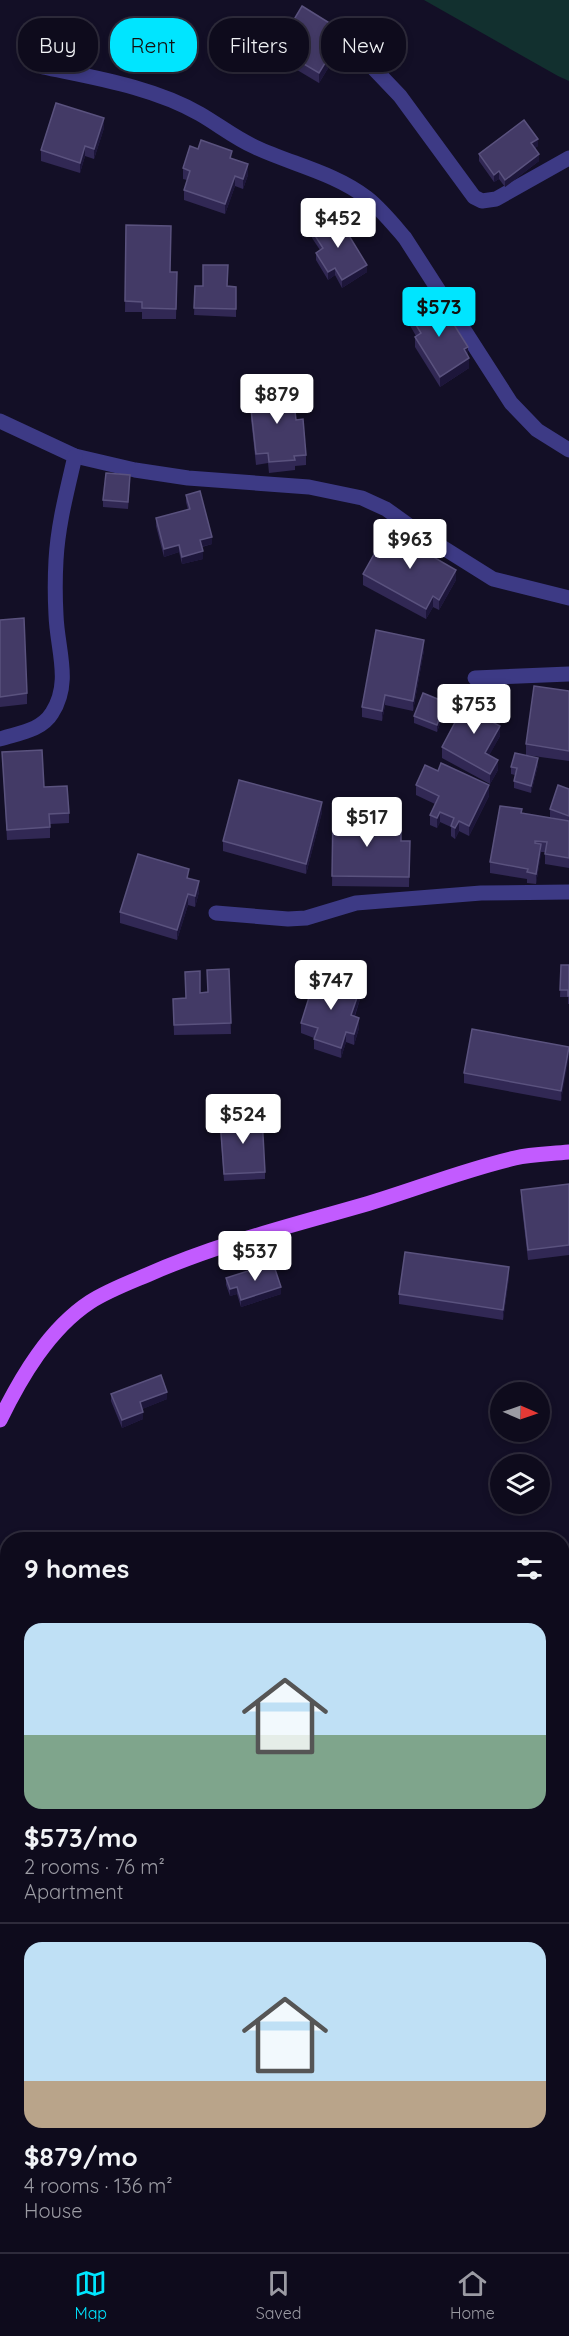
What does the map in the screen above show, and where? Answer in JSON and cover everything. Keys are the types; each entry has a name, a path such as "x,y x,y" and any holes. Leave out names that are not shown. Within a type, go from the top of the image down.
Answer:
{"main road":[{"path":"0,1420 17,1386 60,1329 89,1303 126,1284 256,1234 516,1158 569,1152"}],"street":[{"path":"66,72 120,84 200,114 237,139 278,158 332,178 366,197 385,214 405,238 511,404 537,430 569,450"},
{"path":"377,72 400,96 474,197 482,201 496,199 569,158"},
{"path":"0,421 75,456 135,470 188,478 309,487 362,498 386,509 418,532 494,579 569,598"},
{"path":"0,739 44,723 52,714 60,694 64,677 56,616 56,560 61,513 75,456"},
{"path":"475,678 569,674"},
{"path":"216,913 288,919 306,918 356,903 481,892 569,892"}],"green space":[{"path":"424,0 569,0 569,81 558,76"}],"building":[{"path":"302,6 321,18 321,70 319,73 309,67 309,18 295,18"},
{"path":"56,103 104,118 94,149 85,146 80,163 41,150"},
{"path":"524,120 538,139 531,143 539,154 505,180 499,171 494,175 479,154"},
{"path":"201,140 232,151 230,158 248,164 243,179 235,176 225,204 184,190 190,171 183,168 190,146 198,149"},
{"path":"337,216 367,265 342,280 335,268 328,272 316,253 323,248 312,231"},
{"path":"126,225 171,226 170,272 177,272 176,309 142,308 142,302 125,301"},
{"path":"203,265 228,265 227,286 236,287 236,309 194,308 195,286 203,286"},
{"path":"431,297 444,318 448,315 468,347 464,349 469,358 440,377 415,337 421,333 408,312"},
{"path":"286,385 286,394 293,393 296,420 303,419 306,455 294,456 295,460 269,462 268,453 256,454 251,409 257,408 255,388"},
{"path":"106,473 130,475 128,502 103,500"},
{"path":"200,491 212,537 200,540 203,551 182,557 179,545 164,549 156,518 190,509 186,495"},
{"path":"386,533 411,547 416,538 439,551 435,558 456,570 439,600 433,596 426,609 363,574"},
{"path":"24,618 27,693 0,697 0,620"},
{"path":"376,630 424,640 413,701 385,695 382,711 362,707"},
{"path":"534,686 569,691 569,751 526,744"},
{"path":"423,693 445,702 437,725 414,716"},
{"path":"469,696 500,713 494,723 500,726 485,753 498,760 490,774 442,747"},
{"path":"42,750 44,787 67,786 69,813 49,814 50,827 7,830 2,752"},
{"path":"515,753 538,758 531,786 514,781 517,768 511,767"},
{"path":"441,763 489,785 469,826 459,821 455,828 451,826 454,818 440,812 437,818 430,815 439,796 416,785 425,765 438,771"},
{"path":"239,780 322,802 306,864 223,841"},
{"path":"558,785 569,789 569,816 550,809"},
{"path":"500,806 522,809 521,813 569,821 569,858 545,854 547,842 535,841 541,844 536,874 527,872 528,869 490,862"},
{"path":"333,812 378,813 378,829 401,830 401,841 410,841 409,877 332,876"},
{"path":"138,854 189,869 187,878 199,881 195,896 188,894 177,930 120,912"},
{"path":"561,965 569,965 569,996 568,990 560,990"},
{"path":"229,969 231,1023 174,1025 173,999 186,998 185,972 200,971 200,993 208,992 207,970"},
{"path":"316,975 360,989 351,1015 359,1018 354,1034 346,1032 341,1048 314,1039 318,1028 301,1023"},
{"path":"472,1029 569,1047 561,1091 464,1073"},
{"path":"262,1116 265,1172 224,1174 220,1119"},
{"path":"569,1184 569,1245 528,1250 521,1190"},
{"path":"405,1252 509,1267 503,1310 399,1294"},
{"path":"273,1263 281,1287 241,1300 237,1287 230,1289 226,1278"},
{"path":"161,1375 167,1392 140,1402 143,1412 122,1420 111,1394"}]}
